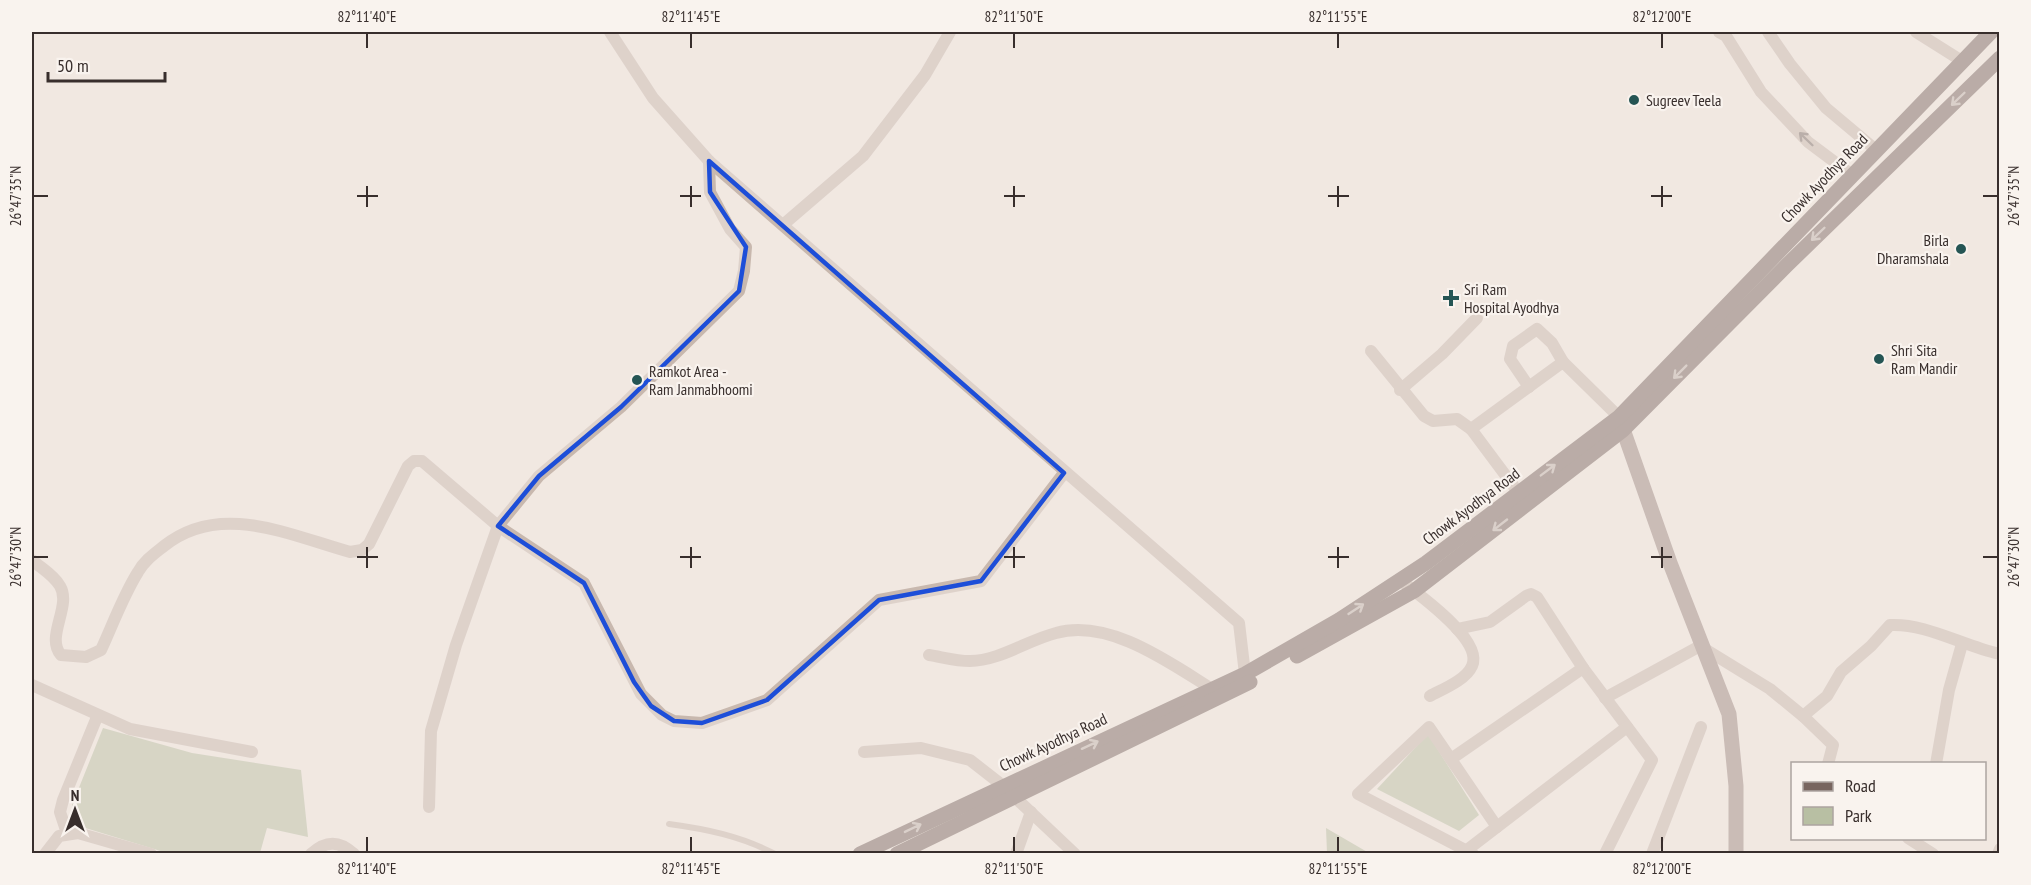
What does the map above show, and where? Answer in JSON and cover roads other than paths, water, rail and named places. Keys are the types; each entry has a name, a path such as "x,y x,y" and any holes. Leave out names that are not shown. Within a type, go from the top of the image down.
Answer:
{"main road":[{"name":"Chowk Ayodhya Road","path":"860,854 1008,791 1245,674 1339,620 1400,580 1518,492 1621,423 1852,175 1991,32"},
{"path":"897,854 1008,791 1217,700 1414,591 1621,423 2000,58"}],"street":[{"path":"610,32 653,98 709,160 1064,473 1239,623 1245,674"},
{"path":"784,224 863,156 925,75 950,32"},
{"path":"1719,32 1726,36 1761,92 1808,142 1852,175"},
{"path":"1768,32 1790,64 1826,108 1876,150"},
{"path":"1916,32 1962,61"},
{"path":"429,807 431,731 456,645 498,526 539,476 621,407 739,291 746,247 730,229 710,192 709,160"},
{"path":"1400,390 1442,354 1477,318"},
{"path":"1529,387 1510,359 1513,346 1537,329 1552,343 1563,362 1621,423 1700,646 1729,714 1736,786 1736,854"},
{"path":"1371,351 1400,390 1430,420 1457,419 1471,429 1518,492"},
{"path":"1471,429 1563,362"},
{"path":"32,560 55,579 63,592 56,646 58,653 61,656 86,657 101,650 145,562 170,541 190,530 216,523 241,523 350,552 362,550 369,544 408,466 414,462 422,462 498,526 584,583 634,682 651,706 674,722 702,723 767,700 879,600 981,581 1064,473"},
{"path":"1400,580 1442,613 1469,644 1474,657 1473,666 1466,675 1430,696"},
{"path":"1456,629 1490,622 1531,594 1537,597 1583,668 1652,760 1605,854"},
{"path":"1803,716 1827,696 1841,672 1871,646 1890,625 1907,624 1962,644 2000,654"},
{"path":"929,655 970,661 990,658 1058,632 1078,631 1138,644 1212,689"},
{"path":"1936,762 1949,690 1962,644"},
{"path":"1605,698 1700,646"},
{"path":"1700,646 1770,689 1803,716 1833,745 1829,762"},
{"path":"1451,759 1583,668"},
{"path":"32,685 97,717 129,729 252,752"},
{"path":"67,833 60,812 63,800 97,717"},
{"path":"1497,827 1429,727 1358,794 1470,852 1497,827 1627,727"},
{"path":"1652,854 1701,727"},
{"path":"864,752 902,747 921,748 970,760 1008,791 1075,854"},
{"path":"1016,854 1031,812"},
{"path":"45,854 59,836 67,833 78,833 151,854"},
{"path":"1912,840 1933,854"},
{"path":"311,854 320,846 333,843 345,846 354,854"},
{"path":"1998,854 2000,849"}],"lane":[{"path":"669,824 706,829 754,843 775,854"}],"place":[{"name":"Sugreev Teela","path":"1634,100"},
{"name":"Birla Dharamshala","path":"1961,249"},
{"name":"Sri Ram Hospital Ayodhya","path":"1451,298"},
{"name":"Shri Sita Ram Mandir","path":"1879,359"},
{"name":"Ramkot Area - Ram Janmabhoomi","path":"637,380"}]}
